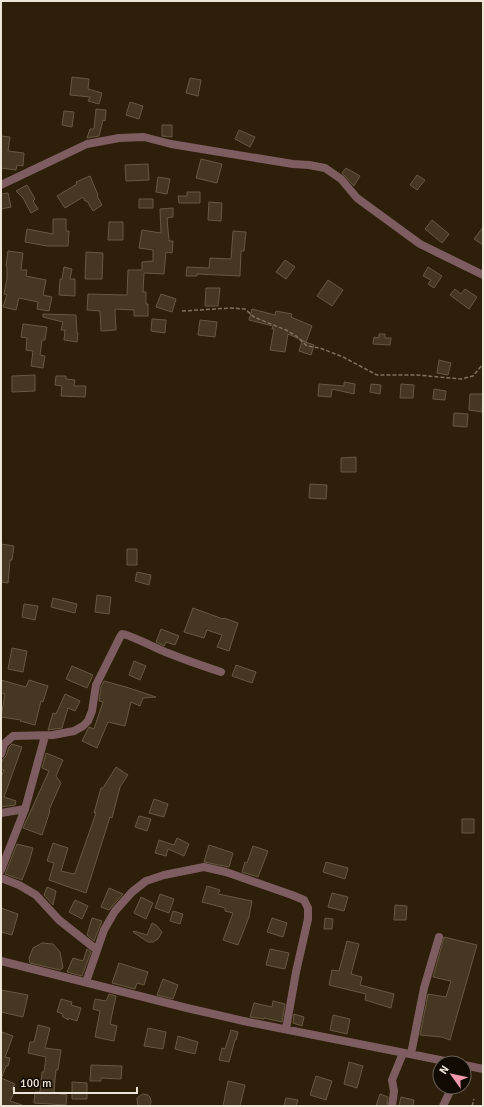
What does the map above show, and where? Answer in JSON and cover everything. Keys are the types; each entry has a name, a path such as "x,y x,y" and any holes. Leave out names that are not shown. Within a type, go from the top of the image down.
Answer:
{"street":[{"path":"1,185 87,144 119,138 144,137 171,144 292,164 309,165 325,168 341,179 357,198 420,244 483,275"},
{"path":"1,754 6,741 13,736 45,736 62,734 74,731 83,726 88,721 92,711 96,685 122,634 126,634 170,654 221,672"},
{"path":"1,870 25,809 45,736"},
{"path":"1,813 25,809"},
{"path":"86,982 104,930 115,911 132,892 146,881 164,875 204,867 226,872 304,900 308,908 308,919 296,972 286,1029"},
{"path":"1,878 19,885 36,895 59,920 97,950"},
{"path":"392,1106 394,1091 392,1080 407,1053 439,937"},
{"path":"1,961 187,1008 432,1058"},
{"path":"472,1067 483,1069"},
{"path":"443,1106 448,1095"}],"path":[{"path":"182,311 231,308 245,309 254,317 286,330 296,336 307,346 320,348 343,357 376,375 417,375 462,380 473,376 483,364"},
{"path":"472,1106 474,1099"}],"building":[{"path":"72,77 89,79 88,89 102,93 99,104 88,101 90,97 70,95"},
{"path":"190,78 201,80 198,96 186,93"},
{"path":"130,102 143,106 139,119 126,115"},
{"path":"96,109 106,110 105,121 103,120 99,136 87,138 90,129 94,129"},
{"path":"64,111 74,112 72,127 62,125"},
{"path":"162,125 172,125 172,137 162,136"},
{"path":"239,130 255,137 250,147 235,139"},
{"path":"1,136 10,137 8,151 24,153 23,166 17,165 16,170 1,168"},
{"path":"201,159 222,164 217,183 196,178"},
{"path":"148,164 149,180 126,181 125,165"},
{"path":"346,168 360,176 354,186 342,173"},
{"path":"417,175 425,180 417,190 410,185"},
{"path":"90,176 102,205 93,211 83,197 65,208 57,196 77,184 76,182"},
{"path":"158,177 170,179 167,194 156,192"},
{"path":"27,185 35,199 33,201 38,209 31,213 23,198 16,191"},
{"path":"187,192 200,192 200,203 179,203 178,196 187,196"},
{"path":"8,193 11,207 1,209 1,194"},
{"path":"139,199 153,199 153,208 139,208"},
{"path":"209,202 222,203 221,221 208,220"},
{"path":"173,208 173,217 167,218 169,241 173,241 172,253 166,252 164,274 144,273 143,292 146,292 148,316 134,316 134,310 115,309 116,330 101,331 100,311 87,310 88,294 127,295 128,270 142,270 142,262 153,261 153,250 139,248 142,230 161,233 160,209"},
{"path":"53,219 66,219 66,231 69,231 68,246 47,246 25,242 27,229 53,234"},
{"path":"432,220 449,234 442,243 425,229"},
{"path":"109,222 123,222 123,240 108,240"},
{"path":"483,227 483,245 474,239"},
{"path":"233,231 246,232 244,251 241,251 240,276 197,274 197,276 186,276 187,267 209,268 210,258 231,259"},
{"path":"8,251 23,253 21,270 27,270 26,276 46,280 43,295 52,297 49,311 37,309 38,302 19,298 16,310 3,307 7,295 4,294 7,278 6,266"},
{"path":"86,252 103,253 102,279 85,279"},
{"path":"285,260 295,267 286,279 276,272"},
{"path":"64,267 72,269 70,279 75,279 75,296 59,295 60,279 62,279"},
{"path":"428,267 442,276 434,288 428,284 431,280 423,276"},
{"path":"328,280 343,290 332,306 317,296"},
{"path":"206,288 220,288 218,306 205,306"},
{"path":"455,289 461,294 465,289 477,297 469,309 450,295"},
{"path":"161,294 176,299 172,312 156,307"},
{"path":"252,309 275,315 276,311 292,314 291,317 312,326 306,342 288,334 285,352 270,350 274,329 272,329 273,326 249,320"},
{"path":"43,314 76,315 78,333 77,342 64,340 65,330 61,330 63,322 43,317"},
{"path":"152,319 166,320 165,333 151,331"},
{"path":"200,320 217,322 215,337 198,335"},
{"path":"23,324 47,327 45,340 42,340 40,355 45,356 43,368 31,366 33,351 26,350 27,338 21,337"},
{"path":"379,334 385,334 385,338 391,338 390,345 373,344 374,337 379,338"},
{"path":"302,341 314,345 311,355 299,351"},
{"path":"439,360 451,363 448,375 437,373"},
{"path":"35,375 35,391 12,392 12,376"},
{"path":"56,376 66,376 66,379 75,380 74,386 86,386 85,397 61,396 62,386 55,385"},
{"path":"344,382 355,384 354,394 332,389 331,397 318,396 319,384 344,386"},
{"path":"371,384 381,385 380,394 370,392"},
{"path":"401,384 414,385 413,398 400,398"},
{"path":"434,389 446,391 445,400 433,399"},
{"path":"470,394 483,394 482,412 469,410"},
{"path":"454,413 468,414 467,427 453,426"},
{"path":"356,457 356,472 341,472 341,458"},
{"path":"310,484 327,485 326,499 309,498"},
{"path":"1,544 14,546 12,560 10,560 8,583 1,582"},
{"path":"127,549 137,549 137,565 127,565"},
{"path":"137,572 151,575 149,585 135,581"},
{"path":"97,595 111,597 109,614 95,612"},
{"path":"53,598 77,604 75,613 51,607"},
{"path":"24,604 38,606 35,620 22,617"},
{"path":"193,608 238,623 229,651 217,647 222,635 207,630 204,638 184,632"},
{"path":"161,629 179,636 175,645 166,642 164,646 156,642"},
{"path":"12,648 27,651 23,672 8,669"},
{"path":"134,661 146,666 140,680 129,675"},
{"path":"236,665 256,672 252,683 232,676"},
{"path":"72,666 93,675 87,688 66,679"},
{"path":"1,680 26,687 29,680 48,686 43,702 41,701 35,725 20,721 21,720 1,717 5,694 1,693"},
{"path":"104,681 156,697 143,698 140,706 131,702 125,726 108,722 97,748 82,741 89,727 94,729 103,702 99,701 101,687"},
{"path":"65,694 80,701 75,711 68,708 62,728 48,730 53,713 56,714"},
{"path":"12,744 22,747 4,797 16,801 15,805 1,807 1,777 4,770 1,770 1,764"},
{"path":"46,753 63,760 56,776 61,783 49,810 50,811 42,835 23,828 49,771 42,768"},
{"path":"116,767 128,775 120,787 112,818 110,817 86,893 49,880 54,863 47,861 53,843 68,848 61,871 75,873 96,813 94,813 101,788 103,788"},
{"path":"154,799 168,804 164,817 149,813"},
{"path":"139,816 151,819 147,831 135,827"},
{"path":"462,819 474,819 474,833 462,833"},
{"path":"177,838 189,844 184,856 168,849 166,856 155,853 159,840 174,845"},
{"path":"17,844 33,848 22,880 5,874"},
{"path":"209,845 233,853 229,867 204,862"},
{"path":"253,846 268,851 258,877 242,872"},
{"path":"326,862 348,868 345,879 323,872"},
{"path":"207,886 220,890 218,894 252,901 249,917 238,945 223,940 233,913 225,911 225,908 202,902"},
{"path":"47,887 56,891 53,905 44,895"},
{"path":"109,888 123,894 109,910 101,907"},
{"path":"332,893 348,897 344,911 328,907"},
{"path":"160,894 174,899 169,913 155,908"},
{"path":"141,897 153,903 146,919 134,913"},
{"path":"75,900 88,906 82,919 69,912"},
{"path":"395,905 407,906 406,920 394,920"},
{"path":"1,908 18,914 12,935 1,932"},
{"path":"173,911 183,914 180,924 170,921"},
{"path":"92,918 102,921 94,941 87,935"},
{"path":"272,918 287,923 283,937 267,932"},
{"path":"325,918 333,919 332,929 324,929"},
{"path":"152,923 162,932 158,939 153,942 148,942 133,932 147,935"},
{"path":"444,937 477,945 450,1040 442,1037 420,1035 428,994 446,997 451,981 433,977"},
{"path":"347,941 359,944 351,974 362,977 360,985 394,994 391,1008 365,1000 366,994 329,985 332,970 339,971"},
{"path":"42,943 53,944 60,952 63,968 60,970 30,963 29,958 33,948"},
{"path":"87,949 91,952 82,976 67,972 73,958 83,961"},
{"path":"270,949 289,953 285,969 266,965"},
{"path":"119,963 148,972 144,985 137,983 135,989 112,983"},
{"path":"163,979 178,985 173,999 157,995"},
{"path":"1,990 28,995 23,1017 1,1012"},
{"path":"109,994 116,996 110,1024 117,1026 114,1041 95,1037 100,1011 93,1009 95,999 106,1001"},
{"path":"61,999 72,1002 71,1005 81,1008 77,1021 68,1018 68,1020 62,1016 63,1014 57,1012"},
{"path":"273,1001 285,1004 282,1022 250,1017 254,1003 272,1007"},
{"path":"294,1014 304,1017 302,1026 293,1023"},
{"path":"333,1015 350,1019 347,1034 330,1030"},
{"path":"38,1025 50,1028 45,1048 61,1050 58,1070 56,1070 54,1091 55,1093 67,1095 66,1105 34,1103 35,1092 40,1092 42,1072 44,1072 46,1057 28,1053 30,1042 34,1042"},
{"path":"148,1028 166,1032 163,1049 144,1046"},
{"path":"231,1030 238,1032 229,1062 219,1060 222,1048 225,1049"},
{"path":"2,1032 13,1036 5,1057 10,1058 8,1066 6,1066 1,1077 1,1036"},
{"path":"178,1036 198,1042 195,1054 175,1049"},
{"path":"349,1062 363,1066 357,1088 344,1084"},
{"path":"91,1065 122,1066 121,1079 101,1078 101,1081 90,1081"},
{"path":"316,1076 332,1081 326,1100 310,1095"},
{"path":"1,1078 15,1084 12,1089 15,1091 10,1101 22,1106 1,1106"},
{"path":"228,1081 245,1085 240,1106 223,1106"},
{"path":"72,1082 87,1083 87,1099 72,1099"},
{"path":"143,1094 150,1097 150,1106 138,1106 137,1099"},
{"path":"380,1094 388,1097 387,1106 376,1106"},
{"path":"401,1097 414,1100 413,1106 399,1106"},
{"path":"286,1098 298,1100 296,1106 284,1106"}]}
